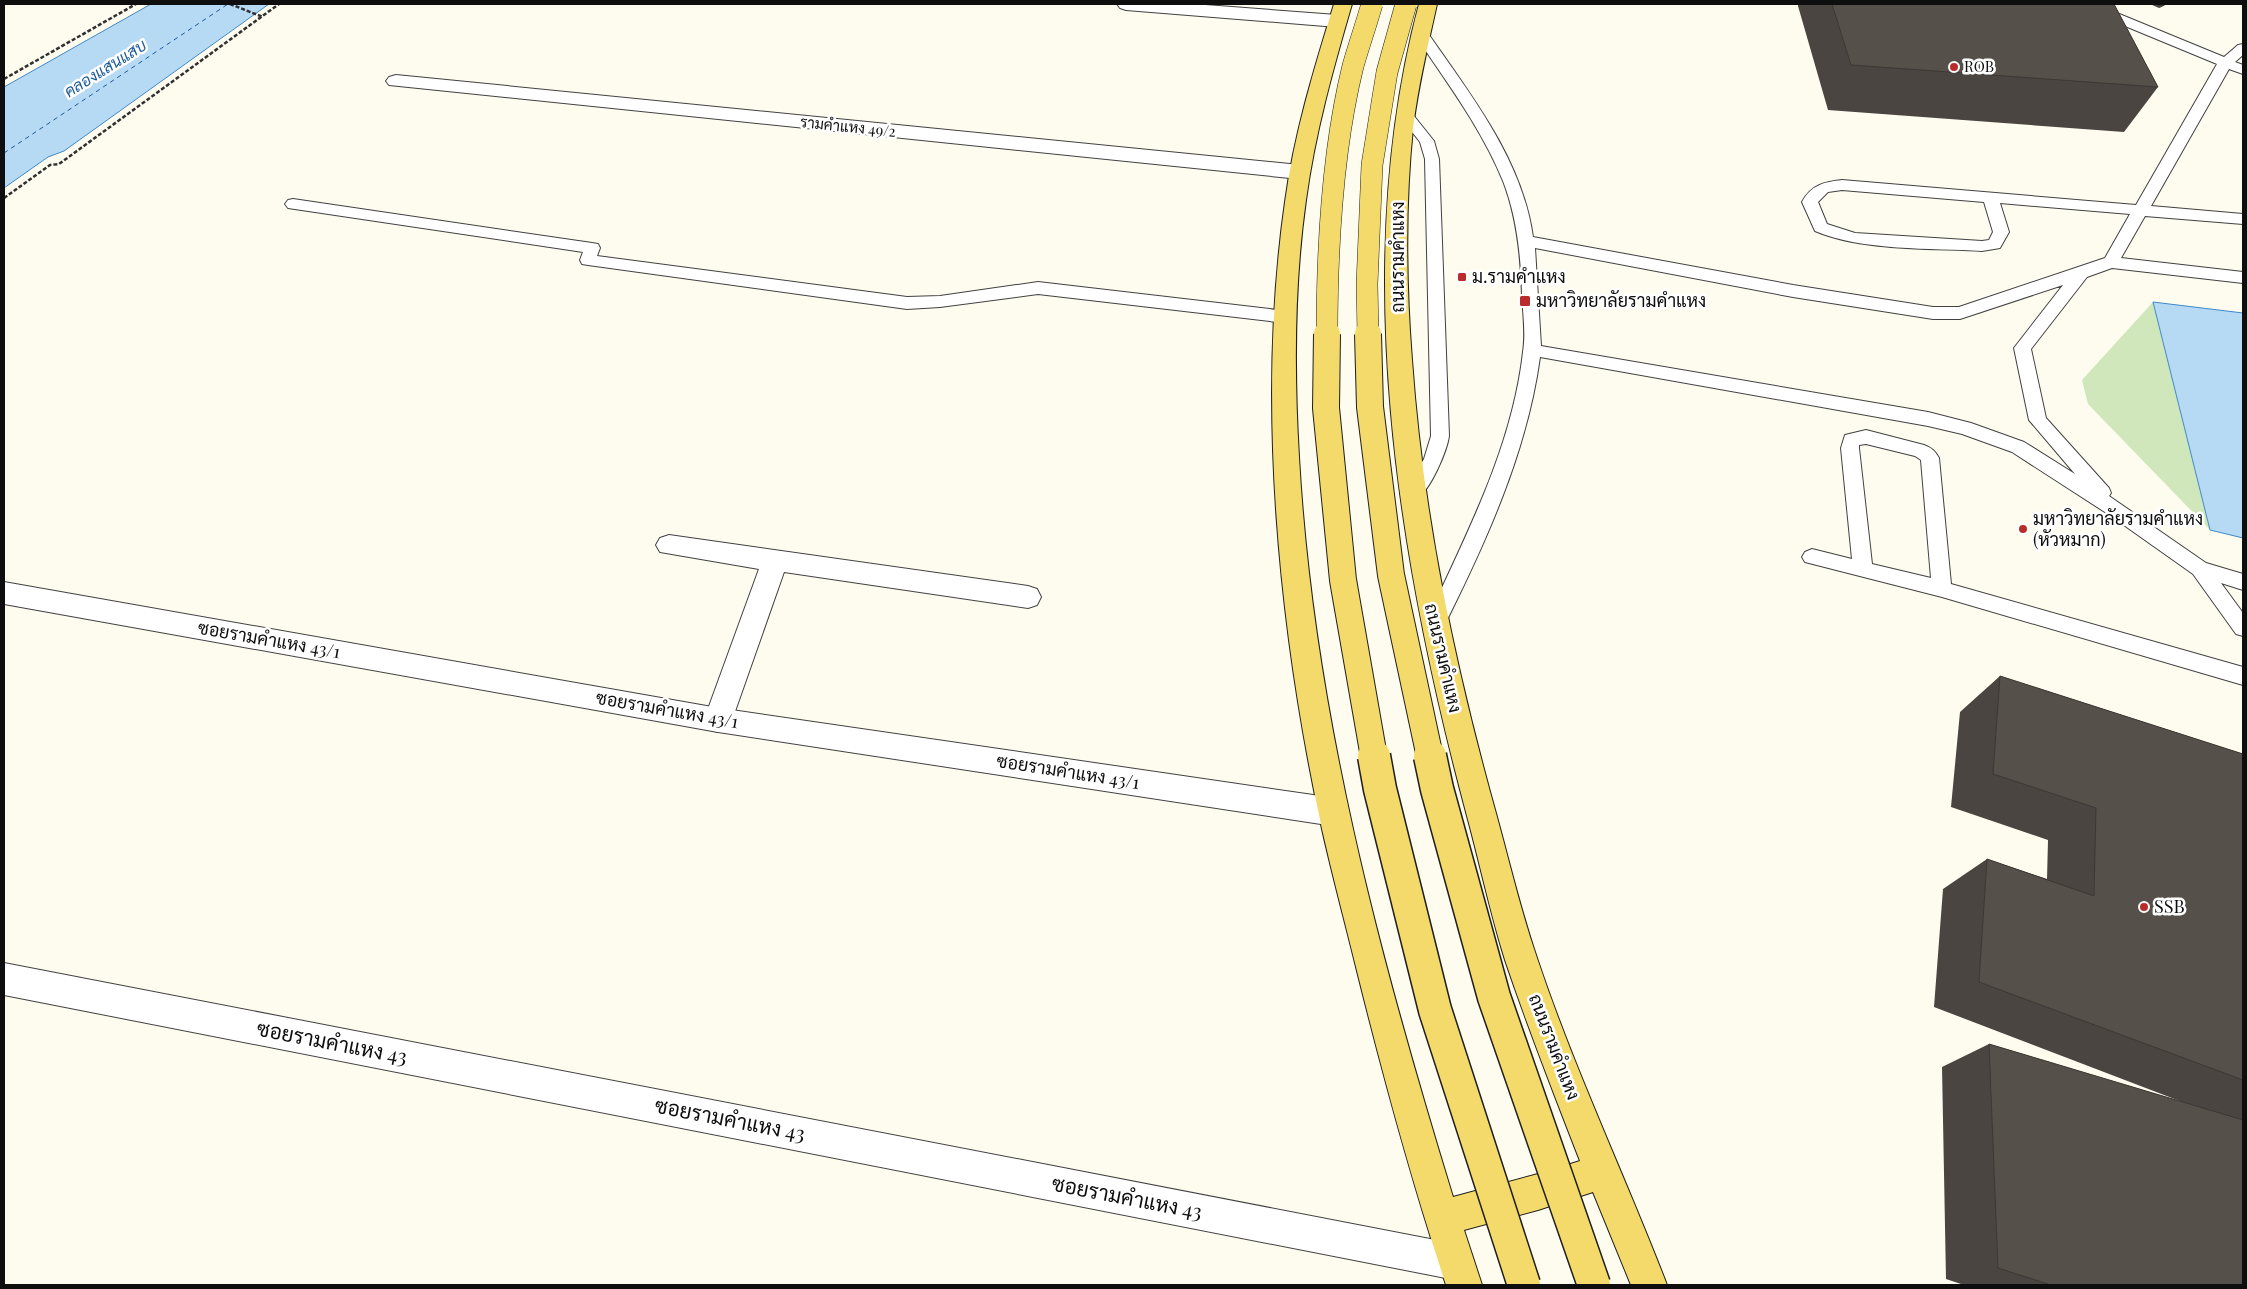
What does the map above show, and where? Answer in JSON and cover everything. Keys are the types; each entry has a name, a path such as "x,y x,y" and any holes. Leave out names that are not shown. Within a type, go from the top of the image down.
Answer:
{"main road":[{"path":"1372,4 1353,67 1336,162 1327,282 1326,408 1343,580 1380,789 1435,1010 1524,1285"},
{"name":"ถนนรามคำแหง","path":"1406,4 1387,72 1372,165 1368,274 1370,408 1390,576 1437,789 1494,997 1594,1285"},
{"name":"ถนนรามคำแหง","path":"1428,4 1420,32 1405,114 1398,179 1396,240 1401,387 1412,492 1426,586 1445,675 1475,793 1526,974 1602,1171 1649,1285"},
{"path":"1340,13 1316,94 1300,172 1291,232 1286,317 1284,428 1291,540 1307,662 1334,812 1381,1002 1441,1218 1460,1274"},
{"path":"1441,1218 1538,1192 1602,1171"}],"street":[{"path":"1126,4 1340,13"},
{"name":"รามคำแหง 49/2","path":"396,81 1300,172"},
{"path":"669,545 1028,597"},
{"path":"718,720 775,561"},
{"name":"ซอยรามคำแหง 43/1","path":"4,593 718,720 1334,812"},
{"name":"ซอยรามคำแหง 43","path":"4,979 1460,1274"}],"lane":[{"path":"2084,4 2243,70"},
{"path":"1420,32 1495,149 1510,179 1522,213 1528,241 1532,350 1528,380 1509,449 1495,488 1435,624"},
{"path":"2111,262 2225,63 2243,48"},
{"path":"1405,114 1427,141 1432,158 1440,436 1436,455 1412,492"},
{"path":"1991,198 2001,232 1994,244 1982,246 1855,238 1835,233 1821,227 1810,202 1814,194 1820,189 1842,185 2243,219"},
{"path":"292,204 592,248 588,260 907,303 929,303 1014,288 1038,288 1286,317"},
{"path":"1528,241 1802,293 1933,313 1960,313 2111,262 2243,278"},
{"path":"2081,272 2022,348 2038,420 2118,511"},
{"path":"1532,350 1928,419 1965,428 2018,447 2118,511 2200,569 2243,582"},
{"path":"1863,570 1850,448 1851,440 1866,437 1918,450 1926,453 1930,458 1942,589"},
{"path":"1812,557 1942,589 2243,676"},
{"path":"2200,569 2243,628"}],"path":[{"path":"4,80 136,4"},
{"path":"230,4 262,16"},
{"path":"4,198 50,165 58,164 279,4"}],"green space":[{"path":"2153,302 2210,530 2088,404 2082,380"}],"water":[{"name":"คลองแสนแสบ","path":"151,4 269,4 64,151 48,157 4,188 4,87"},
{"path":"2153,302 2243,313 2243,538 2210,530"}],"building":[{"path":"1832,4 2114,4 2158,87 1851,65"},
{"name":"SSB","path":"2000,676 2243,754 2243,1080 1979,982 1987,859 2094,896 2096,808 1993,774"},
{"path":"1989,1044 2243,1120 2243,1285 2051,1285 1998,1268"}],"ferry route":[{"path":"4,153 228,4"}],"place":[{"name":"ROB","path":"1954,67"},
{"name":"ม.รามคำแหง","path":"1462,277"},
{"name":"มหาวิทยาลัยรามคำแหง","path":"1525,301"},
{"name":"มหาวิทยาลัยรามคำแหง (หัวหมาก)","path":"2023,529"},
{"name":"SSB","path":"2144,907"}]}
